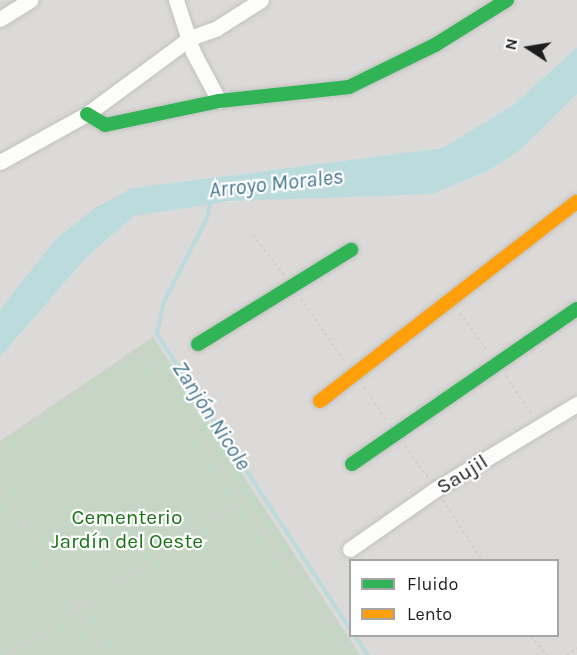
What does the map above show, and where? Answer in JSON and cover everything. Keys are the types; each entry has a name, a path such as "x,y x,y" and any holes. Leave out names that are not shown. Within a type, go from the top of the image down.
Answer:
{"street":[{"path":"0,19 30,0"},
{"path":"176,0 190,38 219,101"},
{"path":"0,162 87,114 190,38 217,28 261,0"},
{"path":"87,114 105,125 219,101 366,82 507,0"},
{"path":"321,401 577,202"},
{"path":"198,344 351,250"},
{"path":"352,464 577,309"},
{"name":"Saujil","path":"350,549 436,489 577,404"}],"path":[{"path":"253,235 292,285 436,489 481,559"},
{"path":"0,443 140,350 350,655"},
{"path":"0,490 108,655"},
{"path":"8,655 243,500"},
{"path":"532,637 547,655"},
{"path":"566,655 577,648"}],"shaded area":[{"path":"0,0 577,0 577,47 513,105 442,148 132,188 0,310"},
{"path":"577,94 577,655 0,655 0,357 87,257 134,216 172,207 305,195 433,194 488,171 519,151"}],"green space":[{"name":"Cementerio Jardín del Oeste","path":"153,337 360,655 0,655 0,441"}],"water":[{"name":"Arroyo Morales","path":"577,47 577,94 519,151 488,171 433,194 231,201 134,216 87,257 0,357 0,310 6,302 55,240 95,208 132,188 442,148 513,105"}],"waterway":[{"name":"Zanjón Nicole","path":"211,198 207,218 163,304 157,334 349,627"},
{"name":"Zanjón Nicole","path":"356,637 368,655"}],"traffic: fast":[{"path":"87,114 105,125 219,101 349,87 435,45 507,0"},
{"path":"198,344 351,250"},
{"path":"352,464 577,309"}],"traffic: slow":[{"path":"320,401 577,202"}]}
